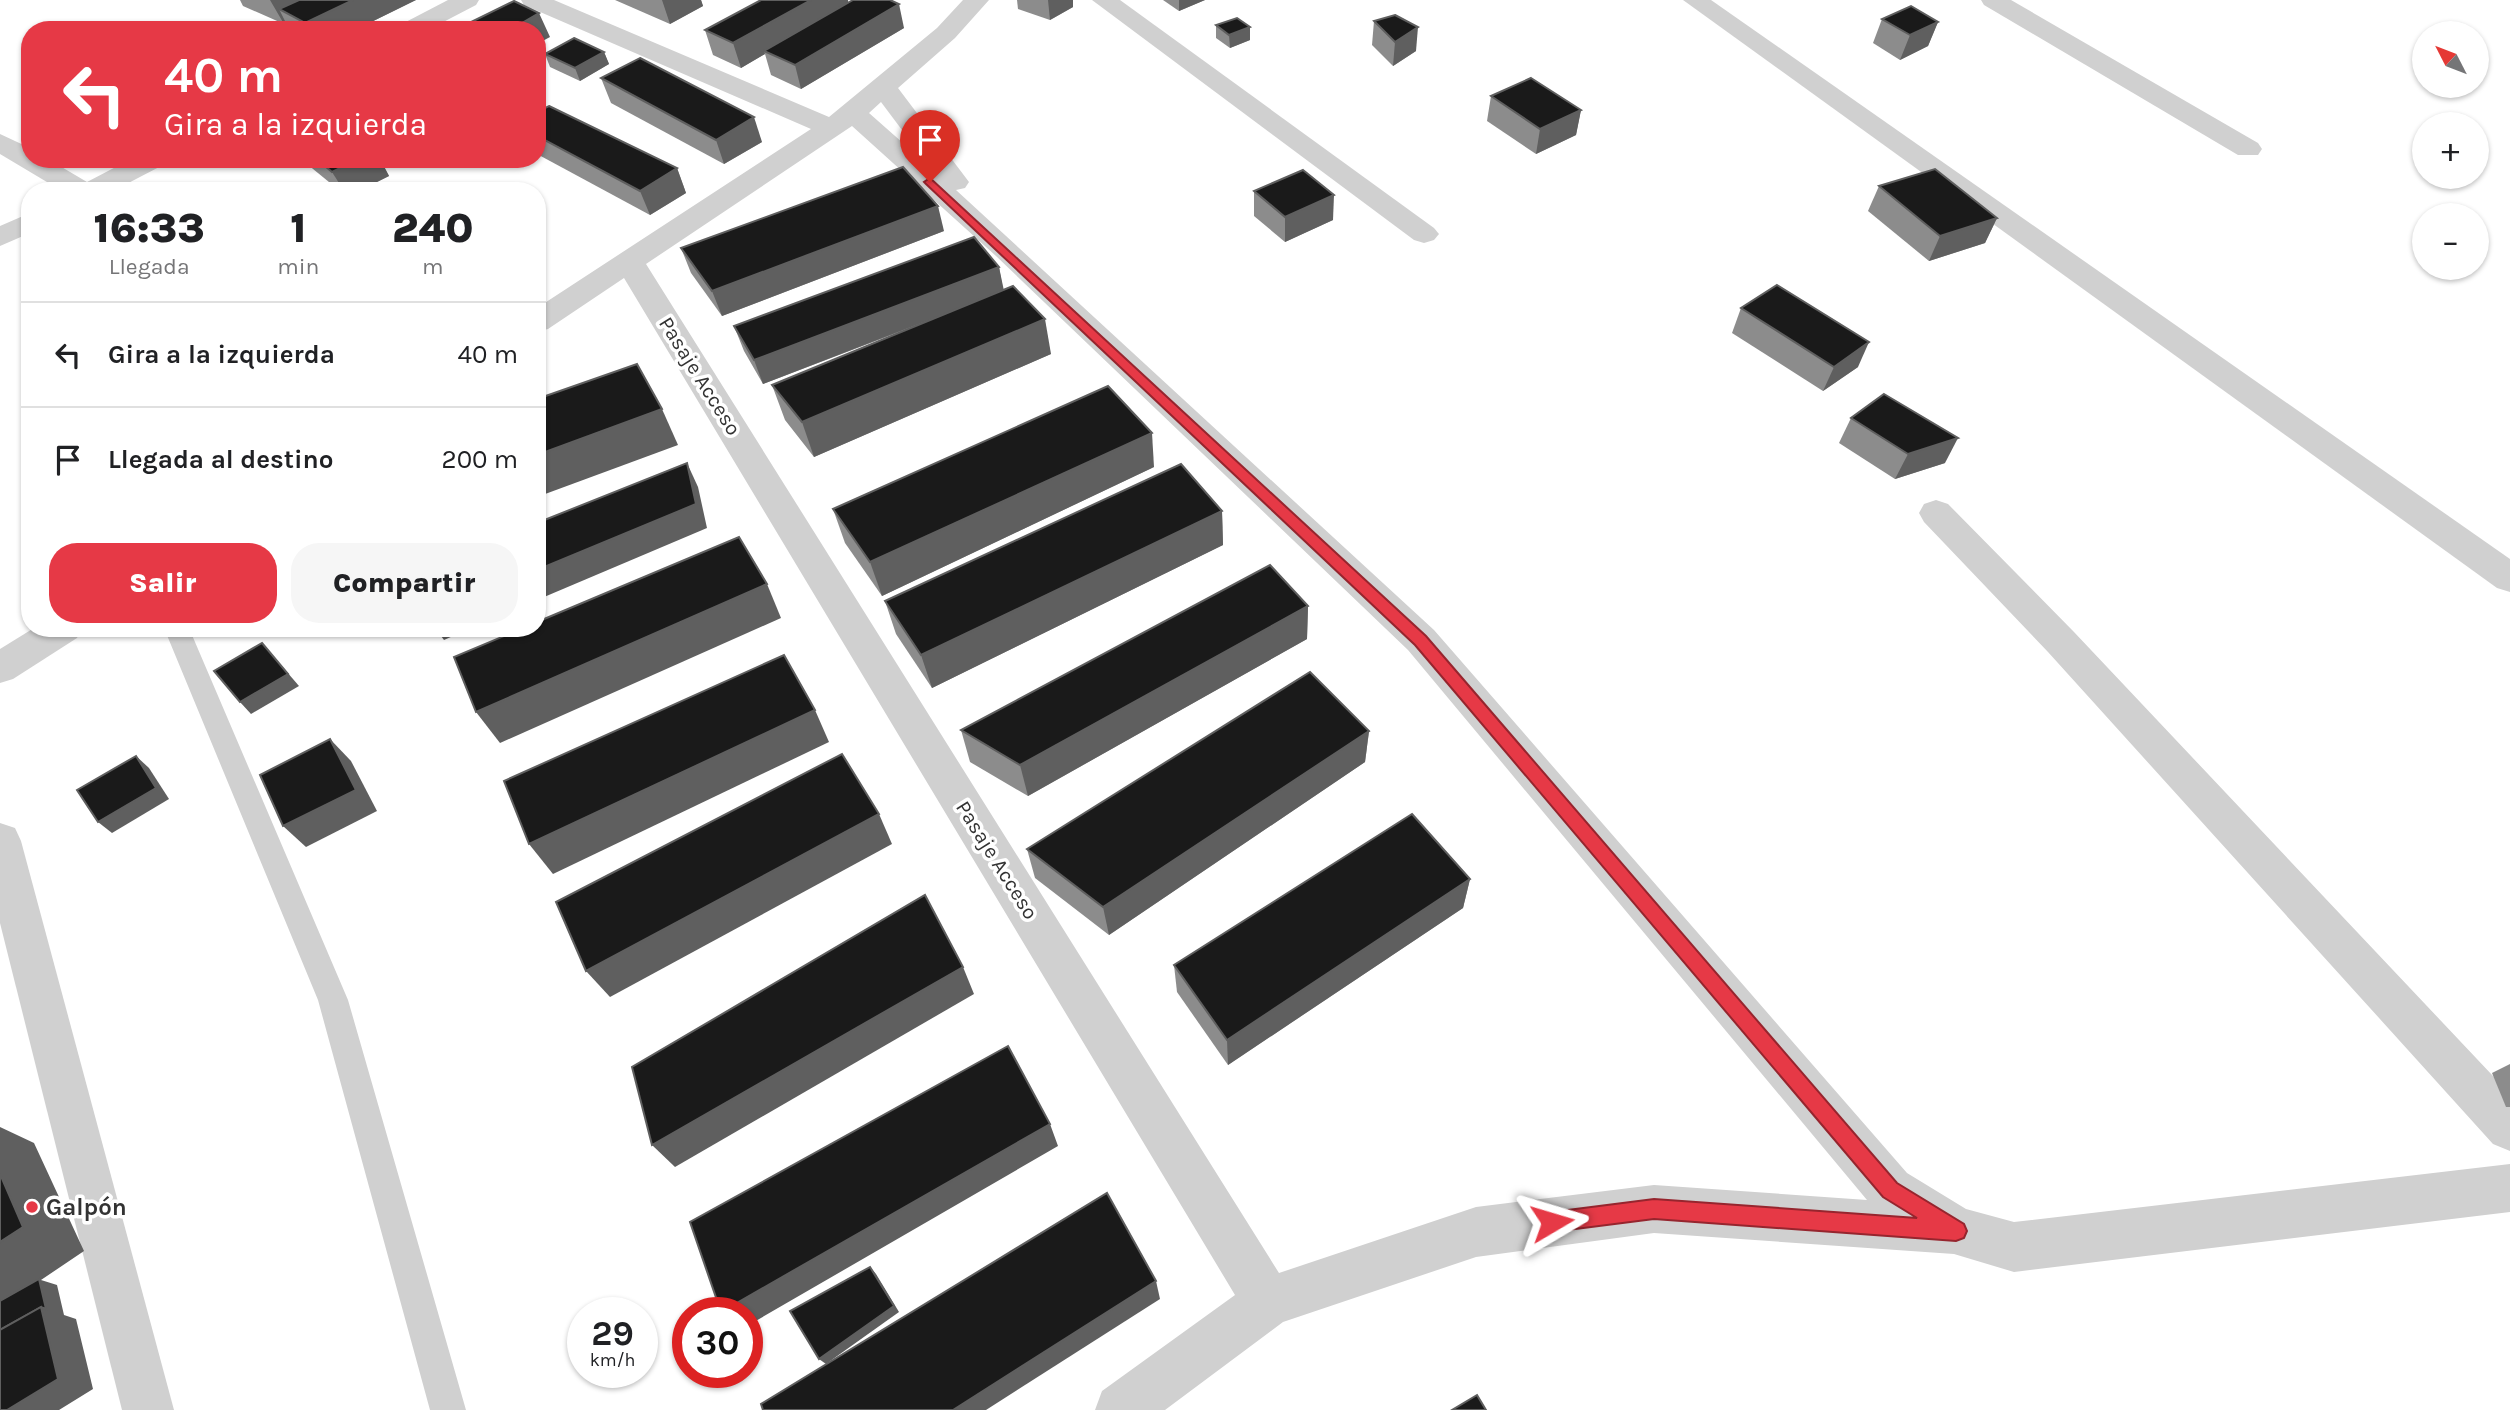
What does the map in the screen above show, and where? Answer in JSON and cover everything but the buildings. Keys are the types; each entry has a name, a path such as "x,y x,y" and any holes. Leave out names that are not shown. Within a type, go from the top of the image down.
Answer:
{"street":[{"path":"426,21 467,0"},
{"path":"533,0 842,121 1006,250 1421,640 1890,1190 1956,1231"},
{"path":"546,316 842,121 885,89 946,33 977,0"},
{"path":"1104,0 1424,234"},
{"path":"1695,0 2510,578"},
{"path":"1993,0 2248,149"},
{"path":"885,89 1006,250"},
{"path":"0,142 21,155"},
{"path":"44,168 67,182"},
{"path":"108,182 136,168"},
{"path":"0,237 21,226"},
{"name":"Pasaje Acceso","path":"629,261 1268,1301"},
{"path":"1936,513 2061,642 2510,1128"},
{"path":"0,668 50,637"},
{"path":"0,841 148,1410"},
{"path":"1121,1410 1268,1301 1476,1232 1654,1209 1956,1231 2014,1247 2510,1188"}],"lane":[{"path":"180,637 333,1000 448,1410"}],"place":[{"name":"Galpón","path":"32,1207"}],"route":[{"path":"930,182 1006,250 1421,640 1890,1190 1956,1231 1654,1209 1552,1222"}]}
